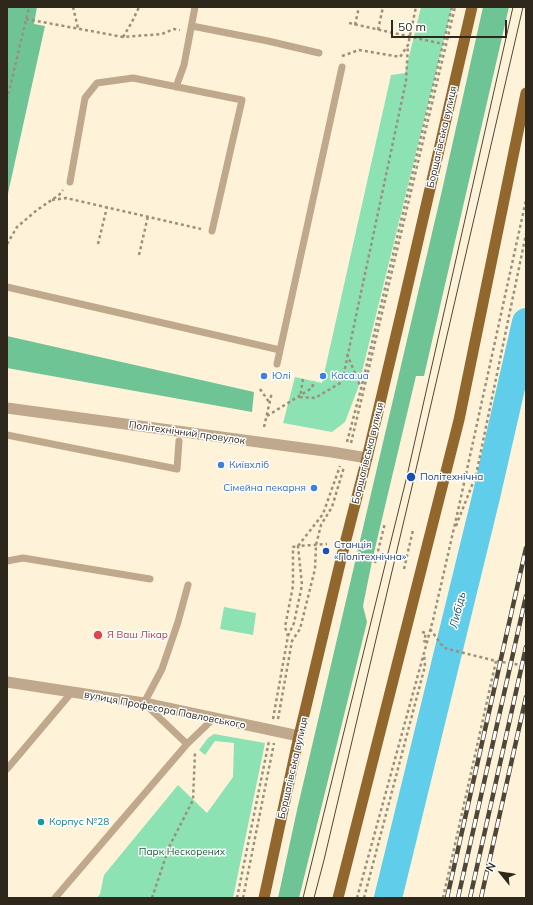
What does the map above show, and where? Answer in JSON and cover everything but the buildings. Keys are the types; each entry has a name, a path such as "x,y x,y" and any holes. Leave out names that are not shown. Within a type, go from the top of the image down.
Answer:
{"main road":[{"name":"Борщагівська вулиця","path":"264,898 342,555 367,458 472,7"},
{"path":"338,898 458,420 526,93"}],"street":[{"name":"Політехнічний провулок","path":"7,408 367,458"},
{"name":"вулиця Професора Павловського","path":"7,682 144,703 212,719 270,736 300,736"}],"lane":[{"path":"176,87 184,65 195,7"},
{"path":"192,26 319,53"},
{"path":"277,364 342,67"},
{"path":"70,182 85,98 98,83 133,78 242,100 212,231"},
{"path":"7,287 280,350"},
{"path":"7,435 177,469 179,441"},
{"path":"7,561 23,558 150,579"},
{"path":"186,744 144,703 162,669 178,622 188,585"},
{"path":"7,770 72,692"},
{"path":"55,898 186,744 212,719"}],"path":[{"path":"7,100 29,7"},
{"path":"73,7 78,28"},
{"path":"123,37 139,7"},
{"path":"356,25 360,7"},
{"path":"378,30 383,7"},
{"path":"300,396 315,398 342,382 406,81 408,45 416,7"},
{"path":"237,898 270,736 288,636 294,623 302,585 298,546 323,514 344,455 452,7"},
{"path":"26,19 123,37 162,34 174,29"},
{"path":"349,23 443,44"},
{"path":"345,54 359,50 400,57 408,45"},
{"path":"7,244 17,227 37,210 59,195 70,182"},
{"path":"52,200 66,198 212,231"},
{"path":"357,898 427,642 453,532 526,200"},
{"path":"98,244 107,207"},
{"path":"139,255 148,216"},
{"path":"453,532 476,474 526,234"},
{"path":"347,354 361,388"},
{"path":"300,396 303,379"},
{"path":"267,416 312,388 314,381"},
{"path":"260,389 269,403"},
{"path":"264,427 272,392"},
{"path":"375,563 385,523"},
{"path":"404,569 413,530"},
{"path":"288,636 285,626 293,586 293,547 327,544"},
{"path":"430,629 444,648 496,661 526,666"},
{"path":"422,632 426,633 424,641 427,642"},
{"path":"364,898 425,666 424,651"},
{"path":"443,898 496,661"},
{"path":"261,740 270,736"},
{"path":"152,898 168,847 193,800 196,749"}],"green space":[{"path":"7,7 37,7 34,24 45,26 7,198"},
{"path":"421,7 452,7 358,388 345,422 332,432 283,423 295,377 322,383 391,75 405,73"},
{"path":"483,7 509,7 424,376 416,376 372,561 363,606 367,622 299,898 278,898 297,810 443,186"},
{"path":"7,336 254,392 252,412 7,368"},
{"path":"224,607 256,613 253,635 220,629"},
{"name":"Парк Нескорених","path":"214,734 265,743 233,898 97,898 100,894 104,875 178,785 207,813 233,777 234,743 215,741 205,755 199,750 208,738"}],"waterway":[{"name":"Либідь","path":"388,898 486,497 526,322"}],"tram line":[{"path":"303,898 407,476 513,7"},
{"path":"314,898 414,478 523,7"}],"railway":[{"path":"447,898 526,548"},
{"path":"458,898 526,596"},
{"path":"470,898 526,647"},
{"path":"481,898 526,697"}],"place":[{"name":"Юлі","path":"264,376"},
{"name":"Каса.ua","path":"323,376"},
{"name":"Київхліб","path":"221,465"},
{"name":"Політехнічна","path":"411,477"},
{"name":"Сімейна пекарня","path":"314,488"},
{"name":"Станція «Політехнічна»","path":"326,551"},
{"name":"Я Ваш Лікар","path":"98,635"},
{"name":"Корпус №28","path":"41,822"}]}
